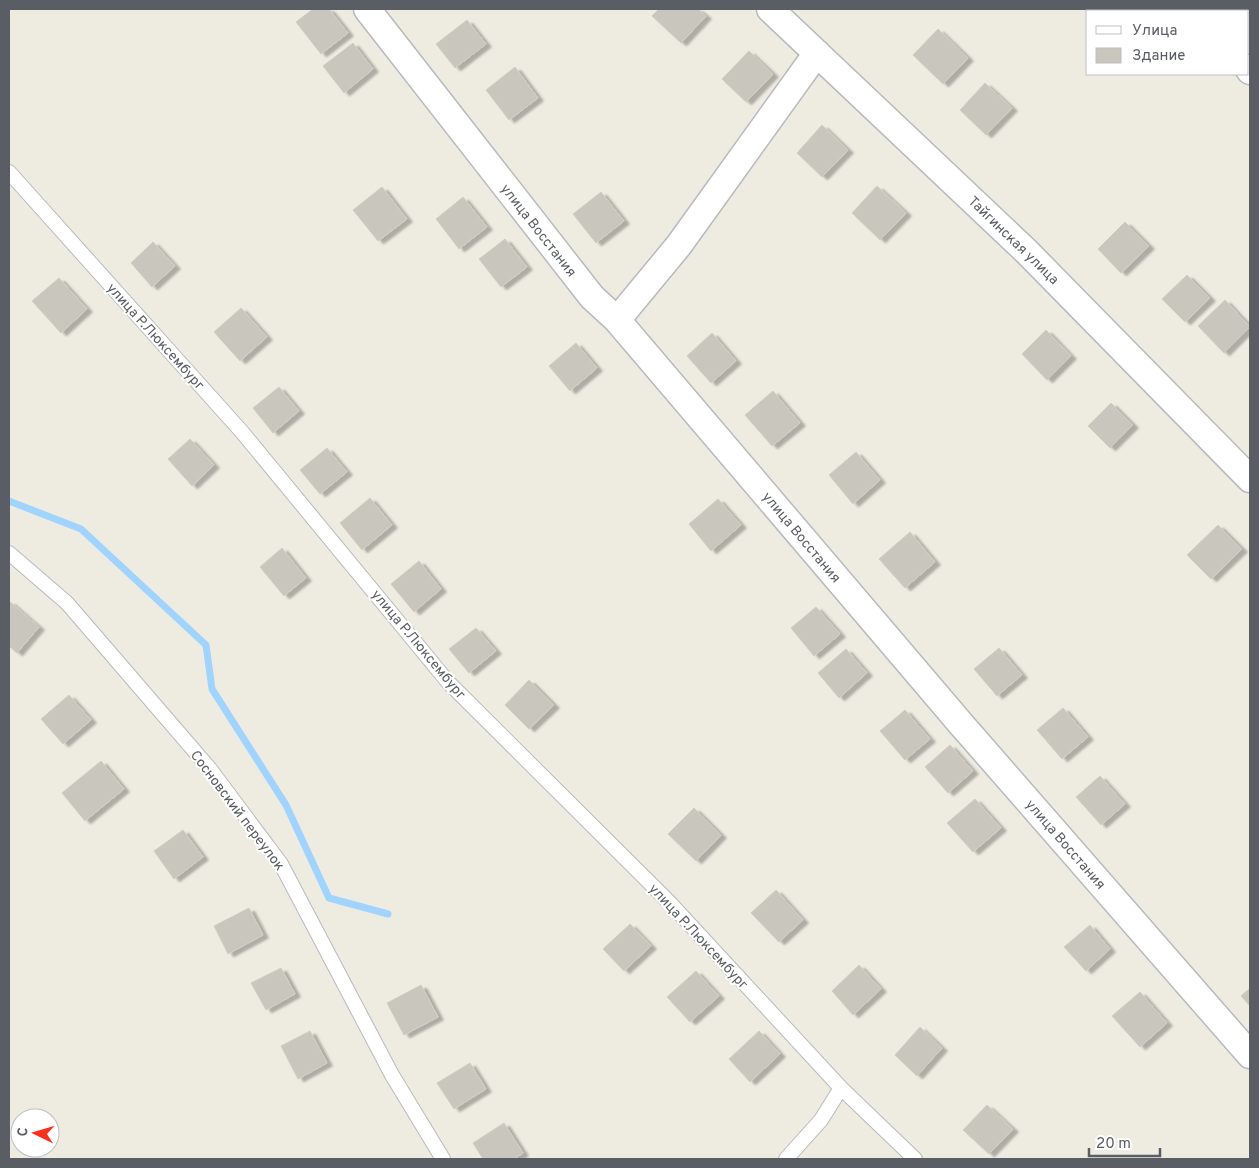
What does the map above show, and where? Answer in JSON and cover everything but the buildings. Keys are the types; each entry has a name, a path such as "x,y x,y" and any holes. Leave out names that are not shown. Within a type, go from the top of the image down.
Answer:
{"street":[{"name":"улица Восстания","path":"367,9 592,297 616,320 961,724 1250,1056"},
{"name":"Тайгинская улица","path":"770,9 1026,251 1250,478"},
{"path":"616,320 680,245 817,53"}],"lane":[{"name":"улица Р.Люксембург","path":"9,172 242,432 448,682 670,903 841,1088 915,1159"},
{"name":"Сосновский переулок","path":"9,552 74,611 210,769 281,864 392,1075 443,1159"},
{"path":"786,1159 821,1120 841,1088"}],"waterway":[{"path":"9,501 81,529 206,645 212,689 286,805 329,898 388,914"}]}
